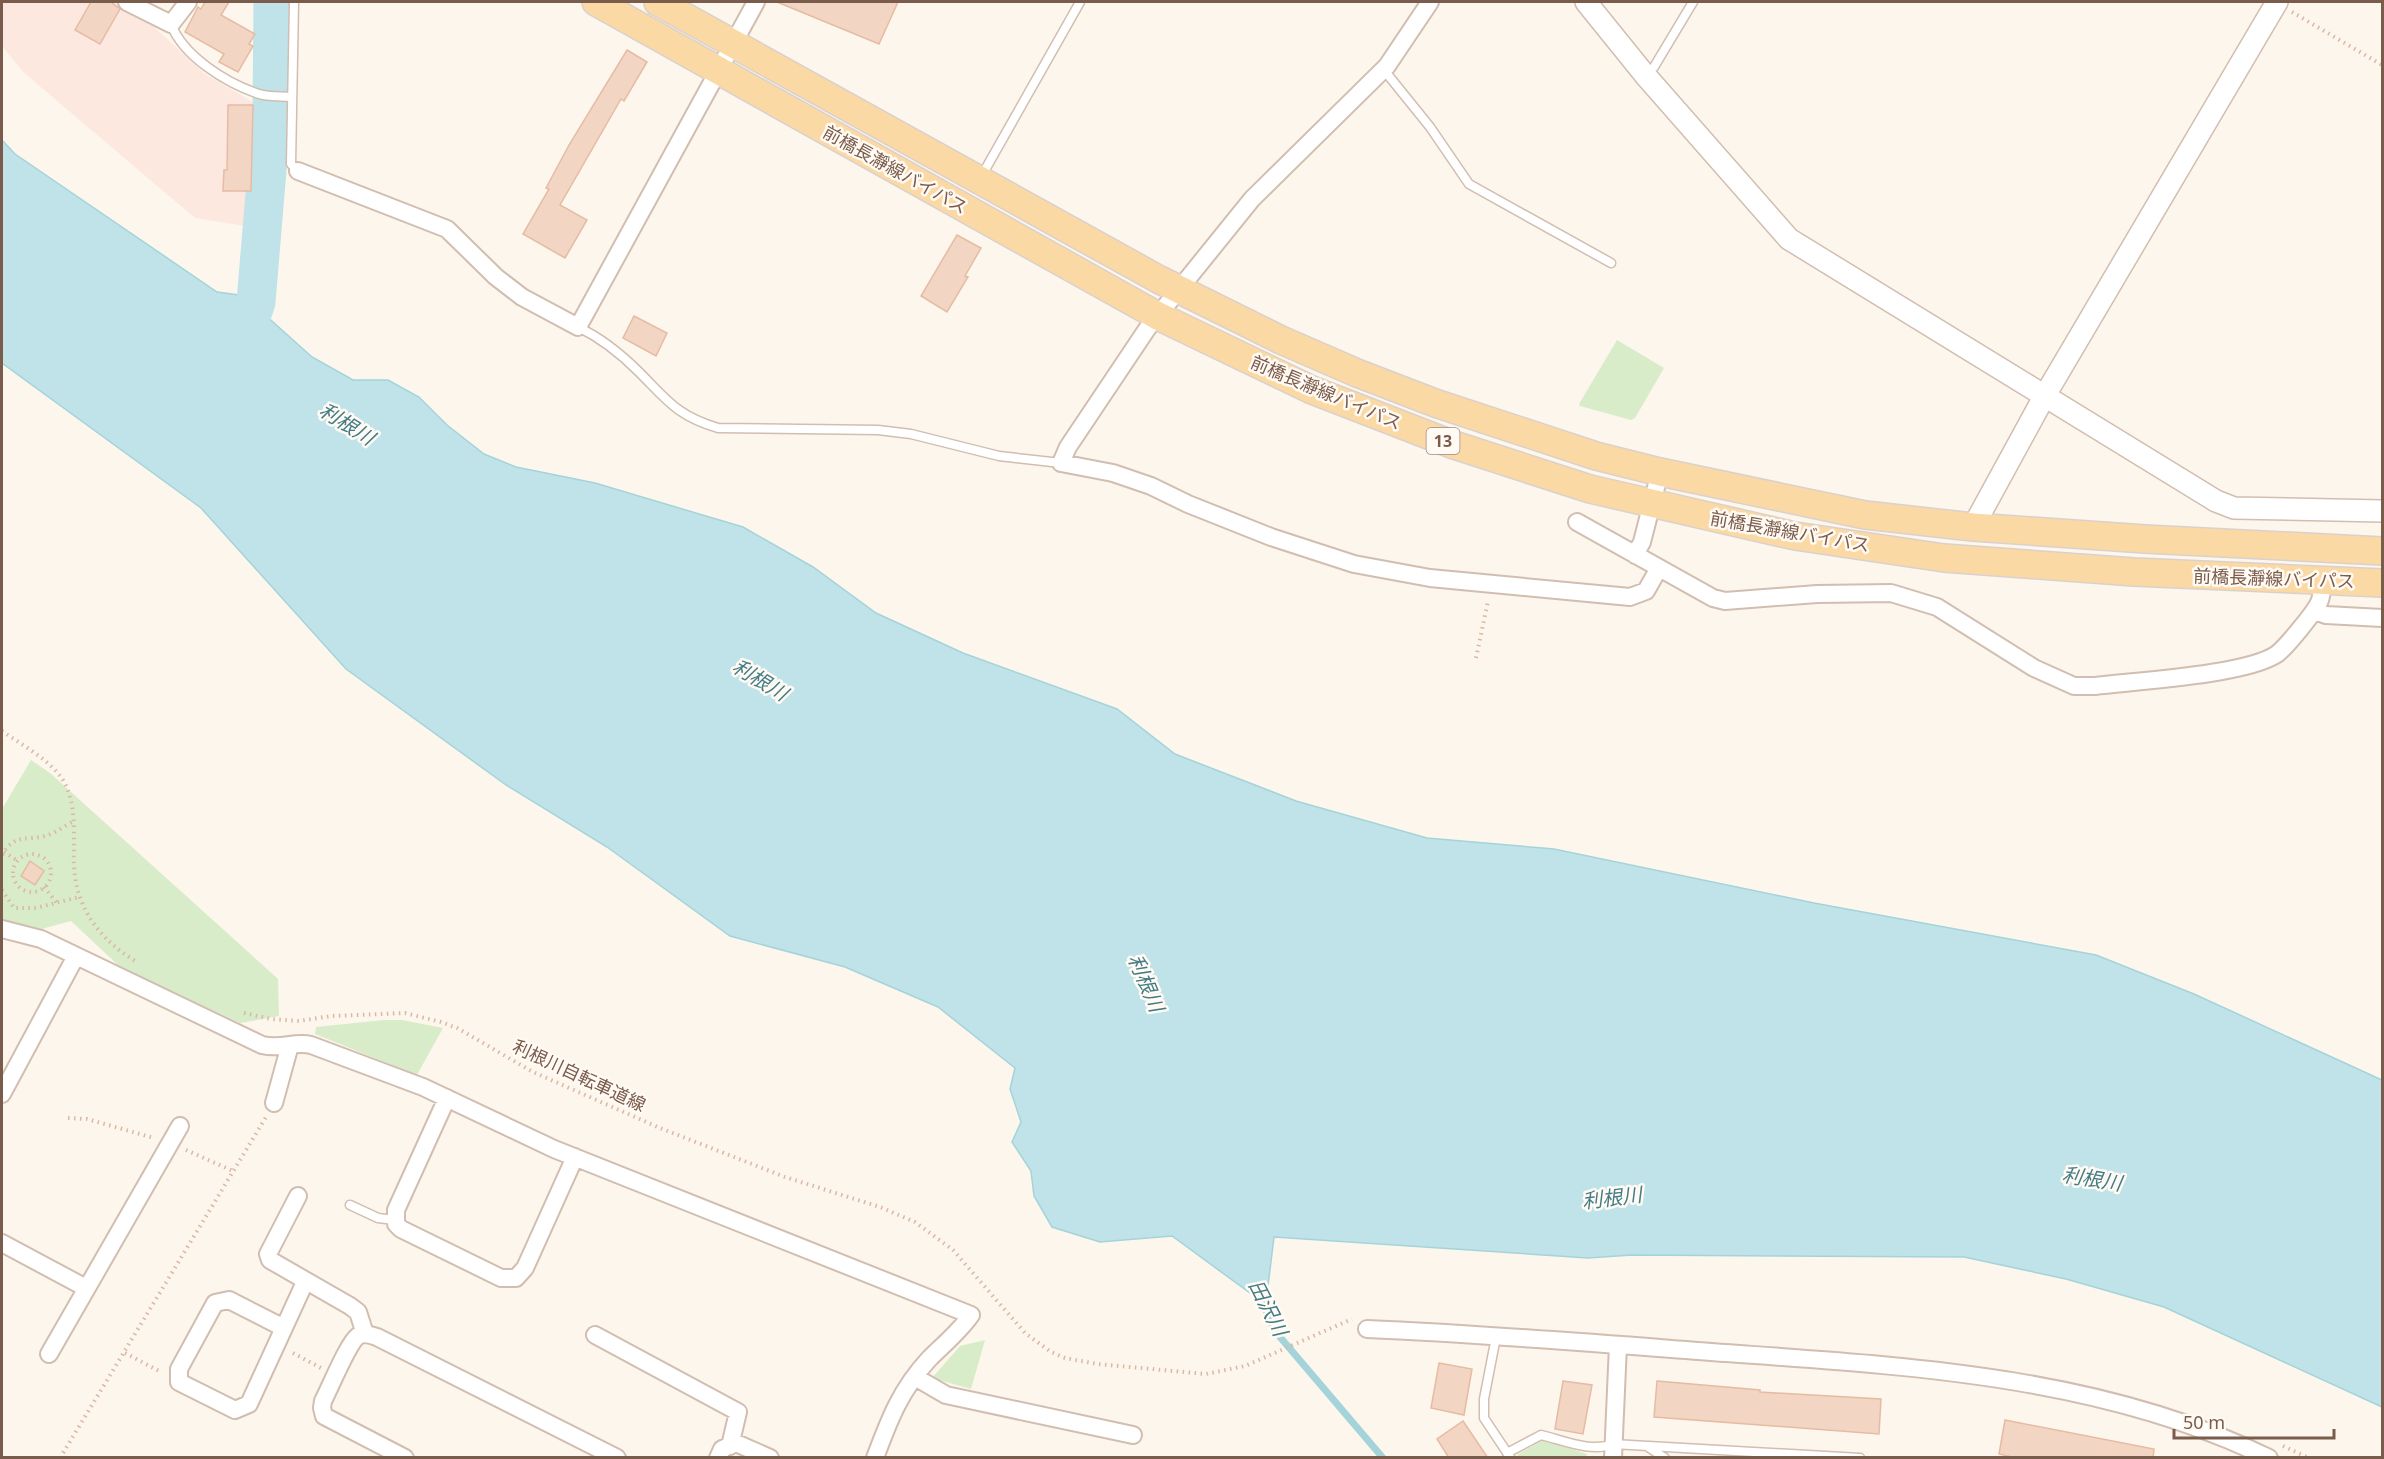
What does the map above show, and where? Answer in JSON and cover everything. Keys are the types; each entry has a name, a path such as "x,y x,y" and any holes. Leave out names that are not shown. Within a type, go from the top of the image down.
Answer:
{"main road":[{"name":"前橋長瀞線バイパス","path":"596,2 1158,316 1271,371 1375,416 1454,445 1590,489 1795,536 1944,558 2134,572 2382,583"},
{"name":"前橋長瀞線バイパス","path":"658,2 1180,290 1292,345 1389,386 1473,417 1596,456 1660,472 1865,515 1972,527 2145,539 2382,551"}],"street":[{"path":"127,2 171,24 188,2"},
{"path":"298,171 447,229 496,277 522,297 578,327 756,2"},
{"path":"1430,2 1384,70 1260,190 1147,329 1061,463 1113,473 1150,486 1188,504 1320,555 1354,564 1430,578 1630,597 1646,591 1659,568"},
{"path":"1586,2 1645,75 1789,239 2044,398 2216,501 2234,508 2382,512"},
{"path":"1972,527 2044,398 2277,2"},
{"path":"1635,555 1642,542 1660,472"},
{"path":"1577,522 1713,598 1725,600 1817,594 1891,593 1923,601 1937,607 2034,668 2074,686 2095,686 2229,670 2266,659 2277,653 2315,611 2320,599 2322,582"},
{"path":"2315,611 2326,615 2382,618"},
{"path":"2,929 41,939 262,1045 275,1048 300,1042 423,1087 575,1157 971,1315 959,1331 928,1360 915,1377 892,1412 875,1458"},
{"path":"2,1094 76,956"},
{"path":"274,1102 290,1046"},
{"path":"447,1098 396,1210 395,1220 401,1228 501,1278 516,1278 525,1268 575,1157"},
{"path":"49,1354 180,1126"},
{"path":"298,1196 268,1254 270,1260 358,1312 365,1334"},
{"path":"2,1243 86,1288"},
{"path":"284,1328 230,1300 215,1303 178,1369 179,1382 235,1410 249,1404 277,1344 305,1282"},
{"path":"1366,1329 1797,1358 1953,1373 2042,1386 2105,1400 2173,1420 2241,1444 2269,1458"},
{"path":"405,1458 324,1416 323,1401 352,1343 360,1335 377,1337 617,1458"},
{"path":"595,1335 738,1412 724,1452"},
{"path":"1613,1451 1618,1345"},
{"path":"915,1377 946,1395 1133,1436"},
{"path":"724,1452 736,1443 770,1458"}],"lane":[{"path":"294,2 291,164 298,171"},
{"path":"979,179 1080,2"},
{"path":"1645,75 1654,67 1693,2"},
{"path":"171,24 176,39 210,70 260,95 291,97"},
{"path":"1384,70 1430,126 1469,184 1611,263"},
{"path":"578,327 596,336 612,348 638,371 665,401 700,423 718,428 878,430 910,434 999,456 1061,463"},
{"path":"350,1205 378,1218 395,1220"},
{"path":"1496,1337 1484,1399 1484,1418 1509,1455 1541,1435 1613,1451 1645,1446 1860,1458"},
{"path":"1645,1446 1665,1458"}],"path":[{"path":"2277,2 2382,65"},
{"path":"1476,657 1491,585"},
{"path":"2,731 56,772 67,788 74,821 74,868 79,897 87,917 101,935 124,954 144,966"},
{"path":"18,861 3,854 7,846 20,838 37,838 50,834 74,821"},
{"path":"34,854 45,859 51,871 48,883 44,887 33,892 17,884 14,872 22,857 34,854"},
{"path":"44,887 57,903"},
{"path":"2,890 14,908 36,908 79,897"},
{"name":"利根川自転車道線","path":"237,1011 253,1016 299,1021 331,1016 405,1013 457,1028 542,1076 660,1128 785,1177 880,1207 915,1222 953,1250 978,1276 1015,1323 1037,1343 1051,1352 1081,1362 1212,1374 1245,1366 1330,1327"},
{"path":"60,1458 274,1102"},
{"path":"68,1118 87,1119 171,1143 233,1171"},
{"path":"277,1344 336,1376"},
{"path":"125,1353 179,1382"}],"shaded area":[{"path":"2,2 113,2 152,25 205,74 258,105 251,227 195,218 23,72 2,46"}],"green space":[{"path":"1617,340 1664,368 1635,418 1631,420 1579,404"},
{"path":"31,760 50,773 278,979 279,1016 240,1023 120,967 71,921 38,930 2,922 2,809"},
{"path":"402,1020 443,1028 417,1075 315,1034 316,1027"},
{"path":"985,1340 971,1389 932,1378 960,1346"},
{"path":"1543,1440 1587,1454 1586,1457 1519,1458 1517,1455"}],"water":[{"name":"利根川","path":"2,140 15,154 217,292 239,295 256,302 263,313 312,357 353,380 388,380 419,397 447,425 484,454 516,467 595,483 743,527 813,567 876,613 963,653 1117,709 1175,754 1296,801 1427,838 1554,849 1814,903 2096,955 2194,994 2382,1080 2382,1407 2164,1307 2066,1279 1964,1257 1632,1255 1588,1258 1274,1237 1268,1286 1260,1292 1250,1293 1172,1236 1100,1242 1052,1227 1034,1196 1031,1171 1012,1142 1021,1122 1010,1089 1015,1068 938,1007 845,967 730,936 607,847 506,785 346,669 201,508 2,363"}],"building":[{"path":"91,2 111,2 120,9 100,44 75,30"},
{"path":"205,2 229,2 221,15 255,34 249,44 253,46 238,72 219,62 224,54 185,32 198,7 201,9"},
{"path":"777,2 898,2 879,44"},
{"path":"627,50 647,62 624,101 621,99 560,205 587,220 565,258 523,234 549,189 546,188 569,145"},
{"path":"228,105 253,105 251,191 223,191 224,170 227,170"},
{"path":"957,235 981,248 965,276 968,277 947,312 921,296"},
{"path":"634,316 667,333 656,356 623,338"},
{"path":"30,861 44,871 35,885 21,876"},
{"path":"1439,1363 1472,1369 1464,1415 1431,1408"},
{"path":"1563,1381 1592,1385 1583,1434 1555,1429"},
{"path":"1657,1381 1760,1390 1760,1392 1881,1399 1879,1434 1654,1417"},
{"path":"2005,1420 2154,1449 2153,1458 2016,1458 1999,1454"},
{"path":"1463,1421 1488,1458 1449,1458 1437,1439"}],"waterway":[{"path":"244,354 245,335 256,302 272,110 273,2"},
{"name":"田沢川","path":"1256,1285 1274,1330 1383,1458"}]}
